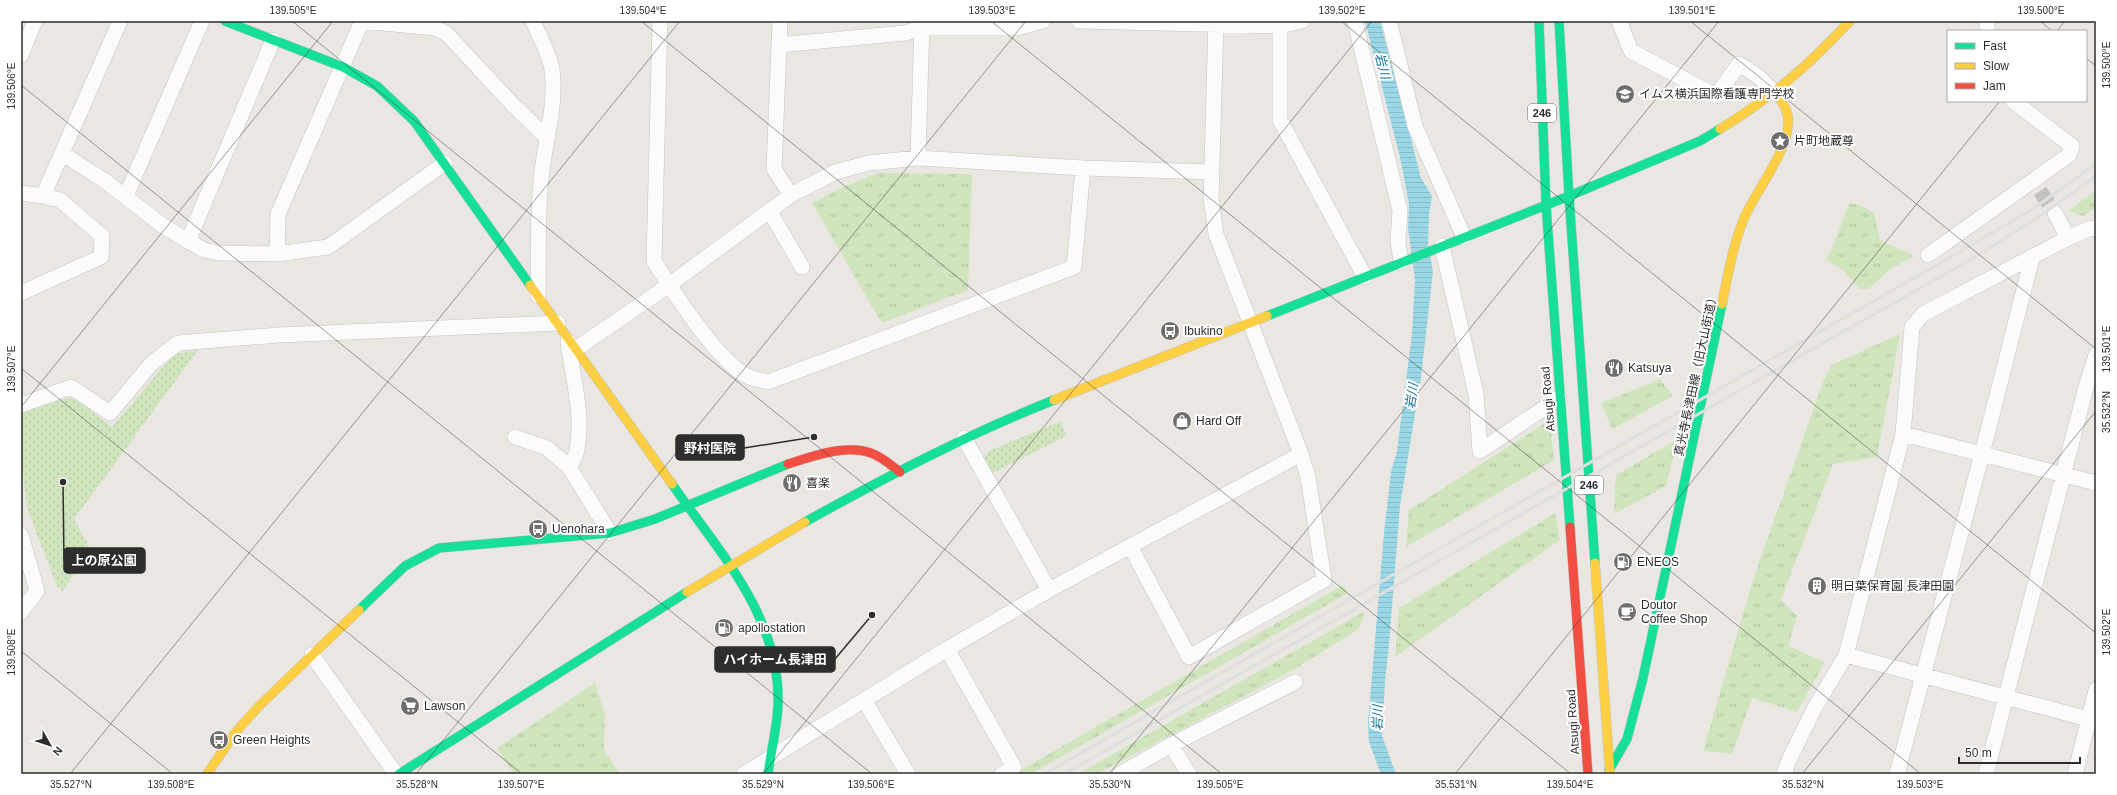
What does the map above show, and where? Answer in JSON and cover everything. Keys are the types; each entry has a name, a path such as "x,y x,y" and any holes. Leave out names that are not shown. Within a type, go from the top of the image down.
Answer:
{"main road":[{"path":"225,21 343,67 377,86 414,121 445,163 687,506 732,564 752,596 773,651 778,680 778,705 768,774"},
{"name":"Atsugi Road","path":"1539,21 1546,205 1559,398 1572,547 1588,774"},
{"name":"246","path":"1559,21 1569,196 1609,772"},
{"path":"397,774 732,564 825,510 964,438 1021,412 1569,196 1700,141 1745,114 1775,93 1842,24"},
{"name":"真光寺長津田線（旧大山街道）","path":"1609,772 1627,739 1643,678 1732,258 1745,217 1786,140 1789,126 1789,112 1785,104 1775,93"},
{"path":"207,774 235,733 258,707 405,566 439,548 610,533 626,529 687,506 767,471 810,457 837,452 862,451 882,458 900,472"}],"street":[{"path":"21,55 35,21"},
{"path":"43,196 63,154 120,21"},
{"path":"126,196 202,21"},
{"path":"277,254 278,214 362,21 435,28 447,34 513,105 546,137"},
{"path":"533,21 551,67 554,93 546,137 538,218 538,295"},
{"path":"660,21 654,261 669,285 723,359 745,376 768,382 1074,267 1083,168"},
{"path":"780,21 774,169 791,195"},
{"path":"779,45 905,33 921,25 1017,28 1043,21"},
{"path":"1079,21 1216,23 1280,26 1302,21"},
{"path":"1355,21 1400,211 1398,240 1403,262"},
{"path":"1389,21 1416,126 1464,237"},
{"path":"1619,21 1631,51 1716,96 1739,64 1759,77 1775,93"},
{"path":"1130,546 1190,657 1324,580 1308,477 1301,454 1216,234 1211,198 1211,172 1216,23"},
{"path":"918,158 921,25"},
{"path":"1280,26 1280,120 1365,277"},
{"path":"188,241 273,40"},
{"path":"1928,255 2037,186 2069,155 2072,146 2014,102"},
{"path":"63,154 126,196 162,225 204,250 219,253 277,254 328,247 445,163"},
{"path":"569,467 577,452 579,432 578,407 571,343 669,285 770,212 791,195 835,172 869,163 918,158 1083,168 1211,172"},
{"path":"21,193 60,200 102,236 101,258 21,293"},
{"path":"770,212 802,267"},
{"path":"2056,213 2068,238"},
{"path":"1784,774 1789,760 1814,709 1846,655 1903,434 1912,327 1923,314 2068,238 2091,228 2096,229"},
{"path":"1440,247 1476,394 1480,451 1559,398"},
{"path":"1897,774 1922,675 1982,454 2032,258"},
{"path":"21,405 71,387 110,413 151,364 178,343 278,335 558,323"},
{"path":"1986,774 2065,474 2086,387 2096,355"},
{"path":"1903,434 2096,482"},
{"path":"514,437 546,448 569,467 610,533"},
{"path":"964,438 1049,590"},
{"path":"744,774 947,649 1049,590 1301,454"},
{"path":"21,535 37,591 21,612"},
{"path":"947,649 1014,768 1002,774"},
{"path":"312,655 397,774"},
{"path":"1846,655 2092,720"},
{"path":"1120,774 1171,745 1295,682"},
{"path":"2074,774 2092,720 2096,690"},
{"path":"864,700 908,774"},
{"path":"1171,745 1189,774"}],"green space":[{"path":"877,173 972,174 968,290 882,323 812,203 839,189"},
{"path":"2096,190 2096,207 2083,216 2068,211"},
{"path":"1849,204 1857,204 1874,213 1880,240 1914,256 1892,268 1868,289 1860,289 1844,271 1826,260 1834,244"},
{"path":"1900,334 1877,457 1833,464 1781,600 1797,616 1788,646 1825,662 1797,712 1752,698 1732,754 1703,751 1754,577 1823,382 1832,365"},
{"path":"198,350 74,519 90,549 63,591 56,584 27,508 21,455 21,416 23,413 67,398 75,399 112,427 174,354"},
{"path":"1660,379 1673,396 1612,429 1601,403"},
{"path":"1550,420 1554,460 1406,547 1409,510"},
{"path":"1061,421 1066,436 991,474 983,461 989,451"},
{"path":"1678,439 1666,486 1614,514 1616,475"},
{"path":"1555,513 1560,540 1395,657 1399,608"},
{"path":"1343,585 1348,593 1031,774 1014,774"},
{"path":"1365,611 1359,629 1288,673 1097,774 1078,774"},
{"path":"595,683 605,715 604,750 620,774 514,774 497,748"}],"water":[{"name":"岩川","path":"1365,21 1380,21 1421,178 1432,196 1429,215 1428,246 1433,271 1421,377 1400,506 1385,681 1382,736 1396,774 1381,774 1369,742 1368,724 1384,533 1391,472 1397,451 1412,334 1415,280 1408,228 1409,204 1400,157"}],"tunnel":[{"path":"2040,191 2055,213"}],"railway":[{"path":"1044,774 1970,246 2034,208 2096,164"},
{"path":"1064,774 1975,257 2040,216 2096,176"}],"traffic: fast":[{"path":"225,21 343,67 377,86 414,121 530,285"},
{"path":"1539,21 1546,205 1570,527"},
{"path":"1559,21 1569,196 1595,563"},
{"path":"1267,316 1569,196 1700,141 1720,129"},
{"path":"1609,770 1627,739 1643,678 1722,304"},
{"path":"805,522 928,457 990,427 1054,400"},
{"path":"359,610 405,566 439,548 610,533 655,519 788,464"},
{"path":"672,484 744,587 758,614 769,643 776,673 778,705 768,774"},
{"path":"399,774 687,592"}],"traffic: slow":[{"path":"1720,129 1773,93 1789,80 1820,52 1850,21"},
{"path":"1722,304 1737,237 1745,216 1777,159 1786,137 1788,116 1783,104 1775,93"},
{"path":"530,285 672,484"},
{"path":"1054,400 1267,316"},
{"path":"687,592 805,522"},
{"path":"1595,563 1610,774"},
{"path":"207,774 235,733 258,707 359,610"}],"traffic: jam":[{"path":"788,464 829,452 851,450 871,453 886,461 900,472"},
{"path":"1570,527 1588,774"}],"place":[{"name":"イムス横浜国際看護専門学校","path":"1625,94"},
{"name":"片町地蔵尊","path":"1780,141"},
{"name":"Ibukino","path":"1170,331"},
{"name":"Katsuya","path":"1614,368"},
{"name":"Hard Off","path":"1182,421"},
{"name":"野村医院","path":"814,437"},
{"name":"上の原公園","path":"63,482"},
{"name":"喜楽","path":"792,483"},
{"name":"Uenohara","path":"538,529"},
{"name":"ENEOS","path":"1623,562"},
{"name":"明日葉保育園 長津田園","path":"1817,586"},
{"name":"Doutor Coffee Shop","path":"1627,612"},
{"name":"ハイホーム長津田","path":"872,615"},
{"name":"apollostation","path":"724,628"},
{"name":"Lawson","path":"410,706"},
{"name":"Green Heights","path":"219,740"}]}
